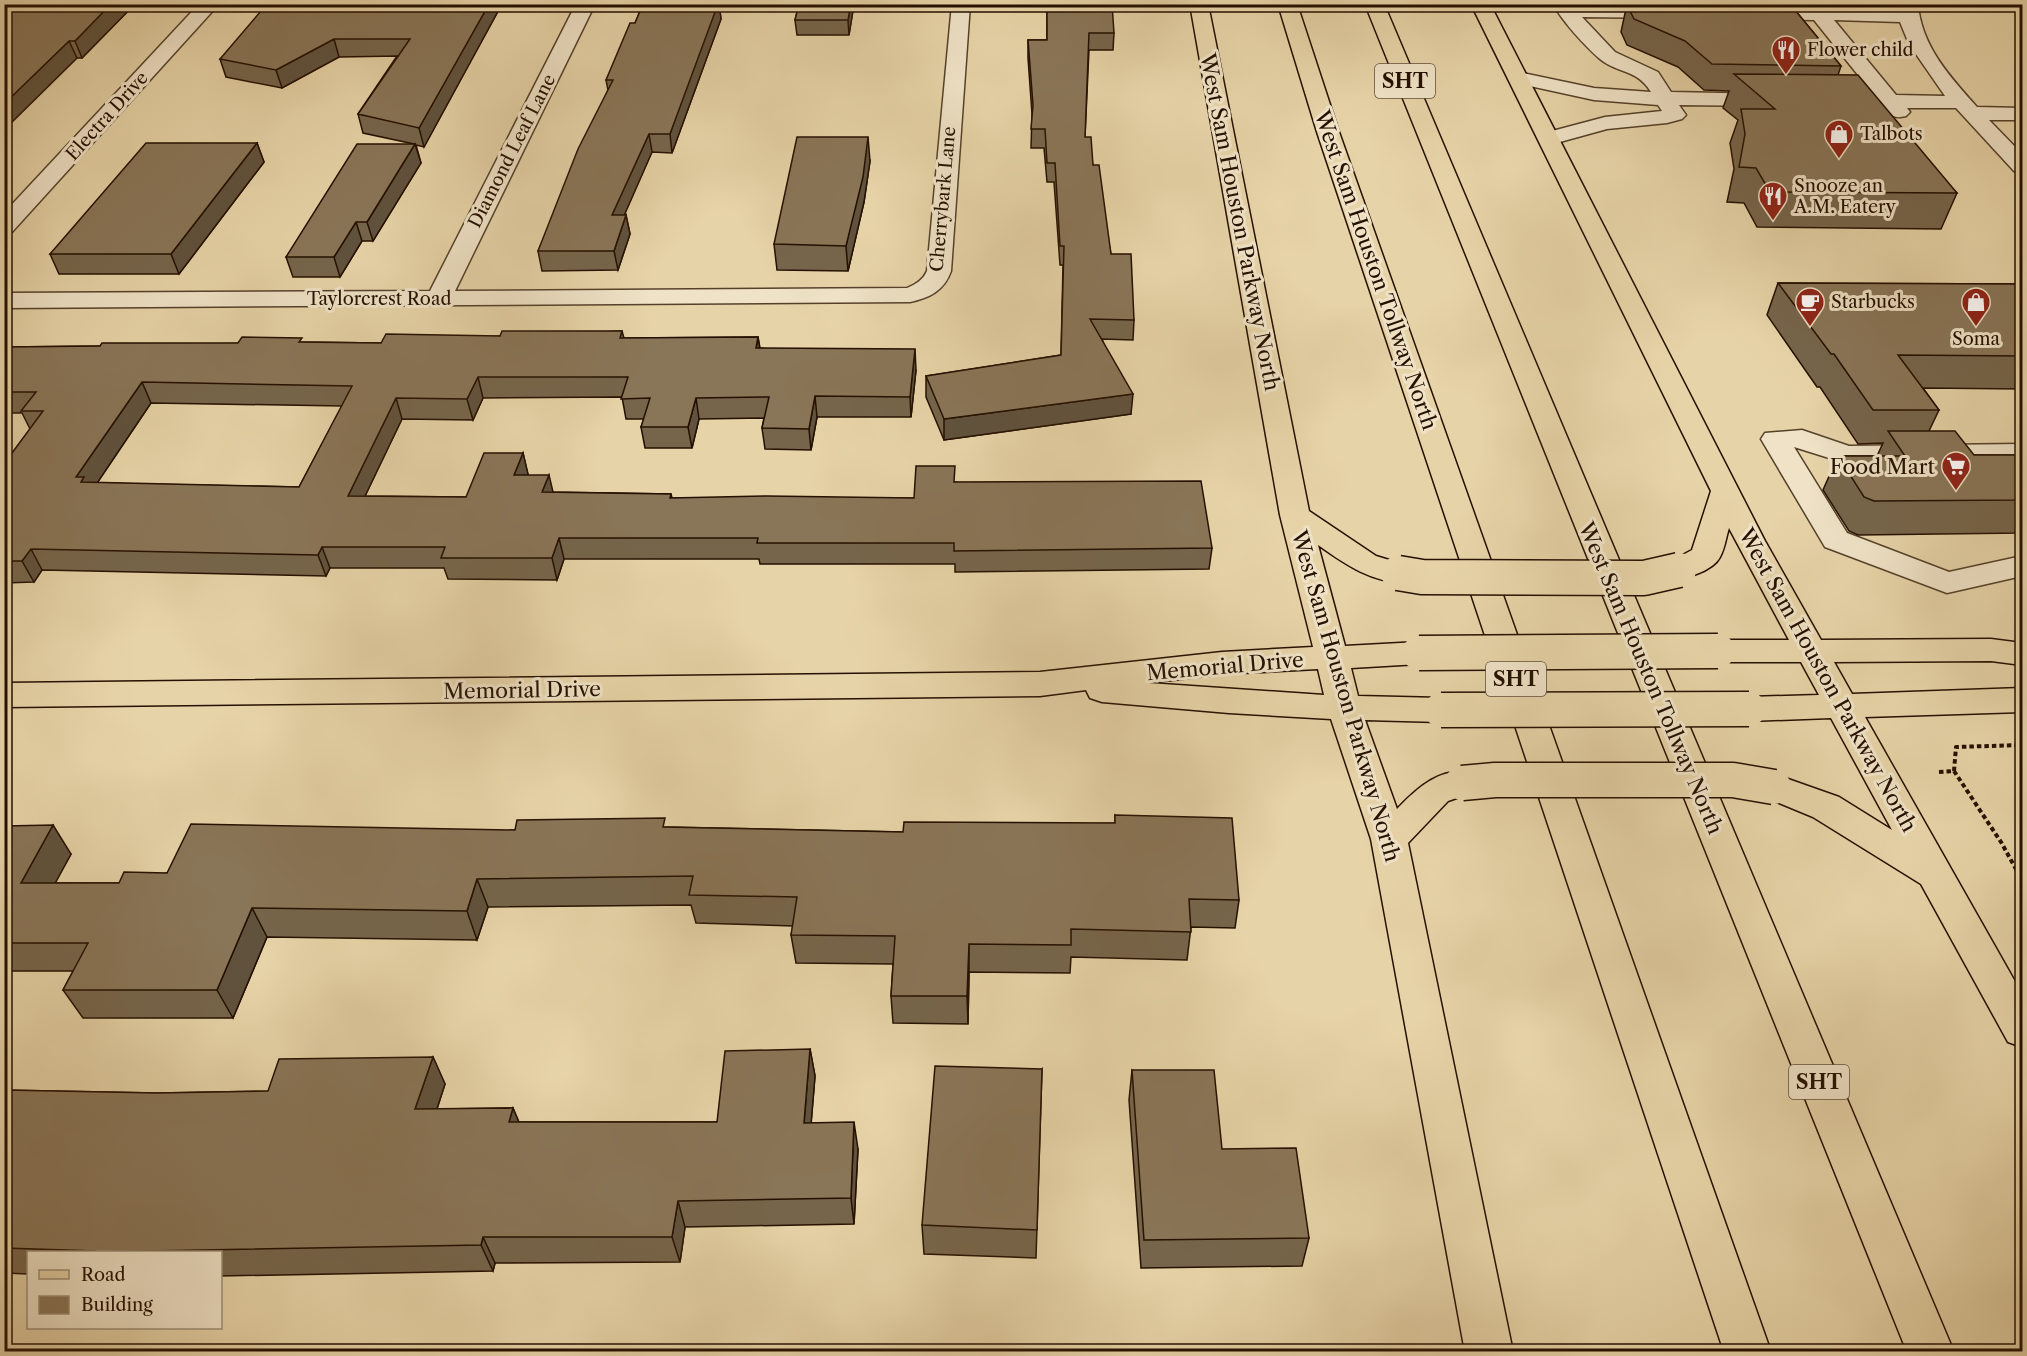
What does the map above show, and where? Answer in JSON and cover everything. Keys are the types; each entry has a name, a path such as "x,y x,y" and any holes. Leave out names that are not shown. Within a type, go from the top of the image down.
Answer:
{"main road":[{"name":"West Sam Houston Parkway North","path":"1199,4 1295,515 1345,710 1389,839 1489,1352"},
{"name":"West Sam Houston Tollway North","path":"1287,4 1328,132 1748,1352"},
{"name":"West Sam Houston Tollway North","path":"1374,4 1931,1352"},
{"name":"West Sam Houston Parkway North","path":"1480,4 1660,357 1724,493 2022,1030"},
{"path":"1295,515 1365,563 1398,573 1422,577 1644,578 1679,570 1706,555 1724,493"},
{"name":"Memorial Drive","path":"4,695 1040,684 1221,663 1419,653 1810,649 1992,650 2022,654"},
{"name":"Memorial Drive","path":"1040,684 1193,700 1345,710 1842,708 2022,700"},
{"path":"1389,839 1435,792 1462,783 1495,780 1733,780 1774,787 1826,807 1937,876"}],"street":[{"name":"Electra Drive","path":"4,227 210,4"},
{"name":"Diamond Leaf Lane","path":"439,298 586,4"},
{"name":"Cherrybark Lane","path":"754,297 910,295 927,290 936,280 939,271 961,4"},
{"path":"1564,8 1608,56 1652,76 1671,109"},
{"path":"1564,8 1691,12"},
{"path":"1736,12 1819,14 1909,10 1910,28 1923,55 2022,166"},
{"path":"1819,14 1892,101 1904,119"},
{"path":"1518,78 1671,109 1777,118"},
{"path":"1549,139 1605,123 1671,109 1789,100"},
{"path":"1972,112 1904,119 1826,110 1892,101 1972,112 2022,114"},
{"name":"Taylorcrest Road","path":"4,301 754,297"},
{"path":"2022,454 2020,452 1845,455 1802,438 1775,439 1836,540 1947,583 2022,566"}],"path":[{"path":"2022,745 1956,747 1954,771 2001,842 2022,880"},
{"path":"1939,772 1954,771"}],"building":[{"path":"4,4 111,4 75,41 69,41 4,104"},
{"path":"267,4 489,4 419,128 358,114 410,39 334,39 276,70 220,59"},
{"path":"643,4 718,4 670,134 649,134 612,215 626,215 614,251 538,251 578,149 613,80 606,80 630,23 635,23"},
{"path":"799,4 851,4 848,20 795,20"},
{"path":"1047,4 1112,4 1114,33 1089,33 1085,137 1091,137 1093,165 1099,165 1111,254 1131,254 1134,320 1090,319 1133,394 944,419 926,376 1061,355 1064,246 1060,246 1055,163 1047,163 1045,129 1031,129 1033,105 1028,40 1047,40"},
{"path":"1628,4 1790,4 1841,66 1712,64 1685,41 1634,19"},
{"path":"1734,74 1858,75 1957,193 1770,192 1756,168 1739,167 1745,134 1741,109 1775,109"},
{"path":"797,137 868,137 863,177 846,246 774,244"},
{"path":"146,143 257,143 171,254 50,254"},
{"path":"357,144 415,144 367,222 356,222 334,257 286,257"},
{"path":"1778,283 2022,284 2022,356 1898,355 1939,410 1873,410 1834,354 1831,354"},
{"path":"502,331 622,331 620,338 758,337 756,348 915,349 910,397 815,396 809,429 762,428 769,397 696,398 688,427 641,427 650,398 621,399 628,377 478,377 467,399 396,398 348,496 466,497 484,453 523,453 514,475 549,475 542,492 671,494 670,498 767,496 914,498 916,466 955,466 954,482 1201,481 1212,548 954,551 954,543 757,543 758,538 559,538 552,558 441,558 445,547 322,547 318,555 31,549 22,561 4,561 4,464 43,411 21,411 36,392 4,392 4,347 100,346 102,343 238,343 242,337 302,338 299,342 381,343 386,334 500,336","holes":["142,382 352,386 299,487 81,482 84,477 76,477"]},
{"path":"1888,431 1955,431 1974,455 2022,455 2022,500 1874,501 1864,497 1838,456 1905,456"},
{"path":"1115,815 1232,818 1239,900 1189,899 1191,932 1071,929 1071,945 969,944 967,996 891,996 895,936 791,935 797,897 689,895 693,876 477,879 467,911 252,908 217,990 63,990 88,943 4,943 5,826 53,825 21,883 119,883 124,872 167,873 191,824 515,830 517,820 665,818 663,827 903,832 904,822 1115,823"},
{"path":"810,1049 804,1123 854,1122 851,1198 678,1201 672,1237 483,1237 481,1245 149,1251 4,1248 4,1090 157,1093 268,1091 279,1059 433,1057 415,1109 513,1108 509,1122 717,1122 725,1051"},
{"path":"935,1066 1042,1069 1037,1230 922,1225"},
{"path":"1132,1070 1214,1070 1222,1149 1296,1148 1309,1238 1144,1240"}],"place":[{"name":"Flower child","path":"1786,76"},
{"name":"Talbots","path":"1839,160"},
{"name":"Snooze an A.M. Eatery","path":"1773,222"},
{"name":"Starbucks","path":"1810,328"},
{"name":"Soma","path":"1976,328"},
{"name":"Food Mart","path":"1956,492"}]}
